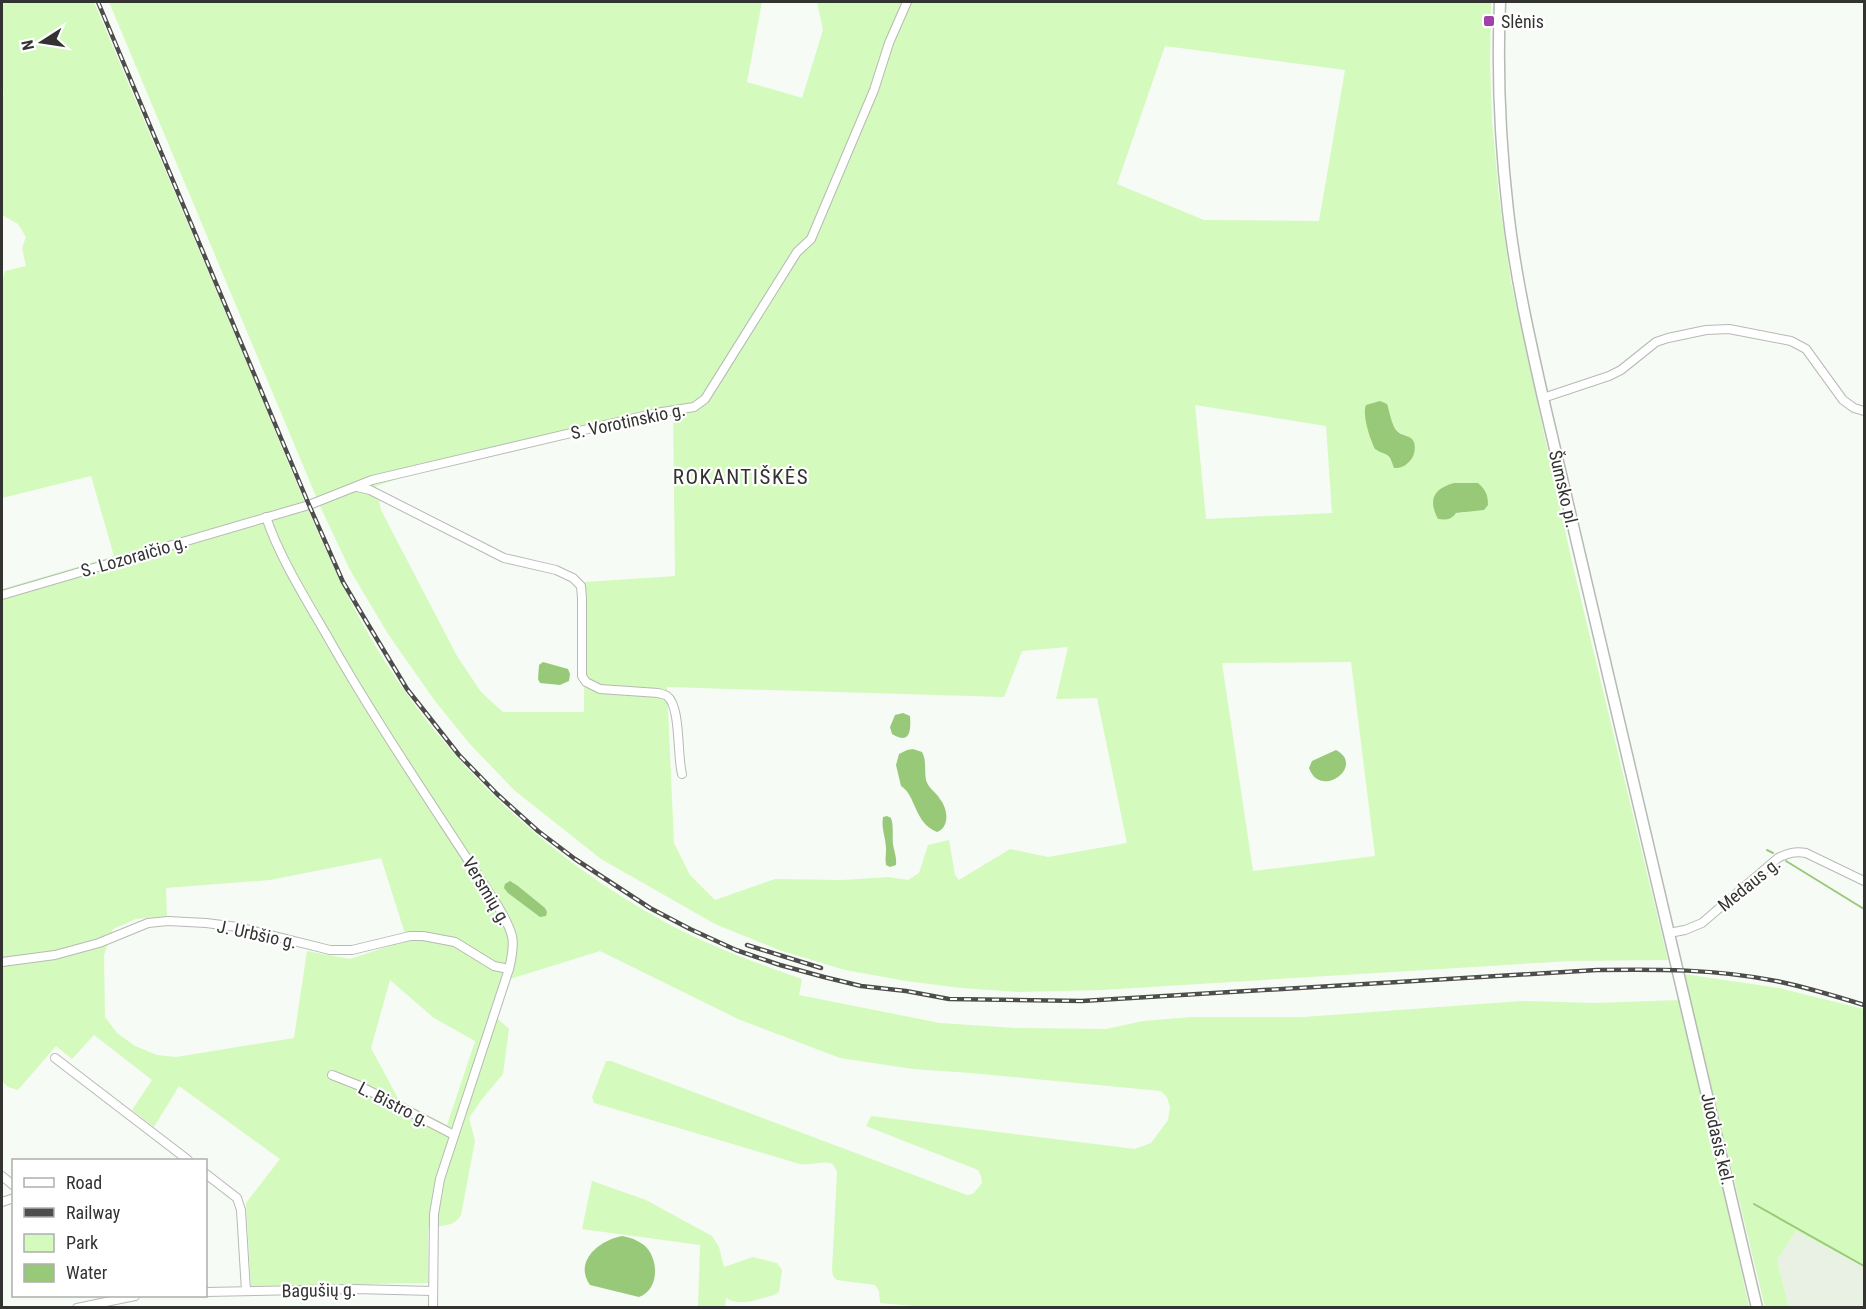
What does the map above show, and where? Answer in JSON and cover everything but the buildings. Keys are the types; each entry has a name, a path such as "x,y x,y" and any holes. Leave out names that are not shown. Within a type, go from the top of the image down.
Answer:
{"main road":[{"name":"Šumsko pl.","path":"1500,2 1500,110 1508,212 1521,299 1678,970"},
{"name":"Juodasis kel.","path":"1678,970 1756,1308"}],"street":[{"name":"S. Vorotinskio g.","path":"266,517 309,505 372,480 644,416 694,407 705,399 797,252 811,239 874,90 889,43 907,2"},
{"path":"1543,399 1621,370 1656,342 1706,330 1729,329 1791,341 1806,350 1843,400 1854,408 1864,411"},
{"path":"356,486 370,490 504,558 556,570 573,578 580,586 582,598 582,676 586,682 600,689 657,693 666,696 675,712 679,764 682,774"},
{"name":"S. Lozoraičio g.","path":"2,595 266,517"},
{"name":"Versmių g.","path":"266,517 270,531 309,605 353,682 510,926 514,939 509,969 440,1179 434,1214 433,1308"},
{"name":"Medaus g.","path":"1669,933 1702,923 1778,858 1786,854 1806,853 1864,881"},
{"name":"J. Urbšio g.","path":"2,962 55,955 99,943 148,923 168,921 238,927 330,950 352,950 410,936 423,936 455,942 494,966 509,969"},
{"path":"55,1058 185,1159"},
{"name":"L. Bistro g.","path":"332,1075 360,1086 454,1135"},
{"path":"207,1175 237,1198 242,1210 246,1292"},
{"name":"Bagušių g.","path":"207,1292 354,1289 433,1291"},
{"path":"77,1308 130,1297"}],"shaded area":[{"path":"1796,1231 1864,1267 1864,1307 1789,1307 1777,1260"}],"green space":[{"path":"2,2 94,2 306,505 334,568 365,628 423,716 493,795 532,831 617,894 697,938 802,979 799,995 940,1023 1015,1028 1106,1029 1143,1021 1192,1017 1304,1017 1521,1001 1596,1003 1679,1000 1749,1307 936,1308 880,1303 879,1291 875,1285 837,1280 833,1276 837,1172 833,1164 800,1164 594,1103 592,1097 606,1061 967,1195 973,1194 982,1183 978,1170 866,1126 871,1116 1135,1149 1151,1143 1168,1120 1170,1107 1167,1097 1161,1091 913,1069 840,1058 738,1019 600,951 510,979 497,1018 509,1029 503,1074 469,1118 475,1141 461,1215 451,1224 428,1229 428,1283 251,1286 246,1203 280,1159 179,1086 154,1127 132,1110 152,1080 94,1035 72,1059 56,1046 18,1090 8,1087 2,1081 2,589 114,556 91,476 2,498 2,282 5,271 26,266 22,248 26,237 18,224 2,215 2,96 4,95 2,92","holes":["381,858 407,940 350,959 307,951 294,1038 176,1057 157,1055 135,1046 117,1033 105,1017 104,955 113,929 136,919 167,916 166,888 270,880","390,980 434,1018 475,1041 447,1125 399,1100 371,1048"]},
{"path":"109,2 762,2 747,82 802,98 823,30 817,2 1491,2 1492,121 1499,197 1511,282 1572,562 1668,960 1570,961 1102,990 1018,992 906,981 845,970 779,950 715,924 601,859 514,790 469,743 435,701 388,634 350,570 320,506","holes":["1165,46 1345,70 1319,221 1204,220 1117,184","1195,405 1326,426 1332,513 1206,519","673,408 675,576 585,582 584,712 503,712 481,692 457,656 381,510 376,486 503,445","1369,426 1394,426 1414,442 1409,463 1403,466 1391,461 1385,452 1378,451 1371,439","1454,483 1478,483 1484,489 1463,513 1456,513","1068,647 1056,699 1097,698 1127,843 1048,857 1010,849 959,880 955,875 949,840 928,845 919,873 908,880 888,877 842,880 775,879 715,900 690,875 674,843 667,687 1004,697 1022,651","1351,662 1375,856 1253,871 1222,663"]},
{"path":"1684,974 1779,988 1864,1009 1864,1267 1796,1231 1777,1260 1789,1307 1765,1307"},
{"path":"592,1181 646,1200 712,1236 719,1247 724,1267 753,1257 777,1263 782,1270 779,1292 750,1301 738,1302 726,1298 725,1307 698,1307 700,1245 582,1229"}],"water":[{"path":"1380,401 1387,404 1396,429 1414,442 1413,457 1399,468 1394,468 1389,456 1375,449 1369,433 1365,415 1366,405"},
{"path":"1454,483 1478,483 1486,493 1488,505 1484,510 1456,513 1448,519 1438,519 1433,506 1434,496 1441,488"},
{"path":"543,662 568,669 569,681 560,685 540,683 539,665"},
{"path":"903,713 910,716 910,722 908,735 903,738 892,734 890,727 895,715"},
{"path":"913,749 922,752 927,783 945,808 946,822 937,832 929,828 919,816 910,796 901,786 896,765 899,754"},
{"path":"1336,750 1344,757 1346,764 1344,771 1330,781 1322,781 1315,777 1309,768 1312,761"},
{"path":"887,816 892,821 896,859 896,865 890,867 886,865 883,826 883,817"},
{"path":"510,881 545,908 546,916 540,917 508,893 504,888 505,884"},
{"path":"622,1236 644,1245 655,1265 651,1287 639,1297 590,1285 586,1276 585,1268 591,1253 605,1242"}],"waterway":[{"path":"1767,850 1773,853"},
{"path":"1786,861 1864,909"},
{"path":"1754,1204 1864,1266"}],"railway":[{"path":"98,2 343,582 407,689 459,755 538,831 575,859 650,908 736,950 780,965 861,986 949,999 1082,1001 1597,970 1642,970 1709,972 1754,977 1798,986 1864,1005"},
{"path":"747,945 821,968"}],"place":[{"name":"Slėnis","path":"1489,21"}],"district":[{"name":"ROKANTIŠKĖS","path":"741,477"}]}
